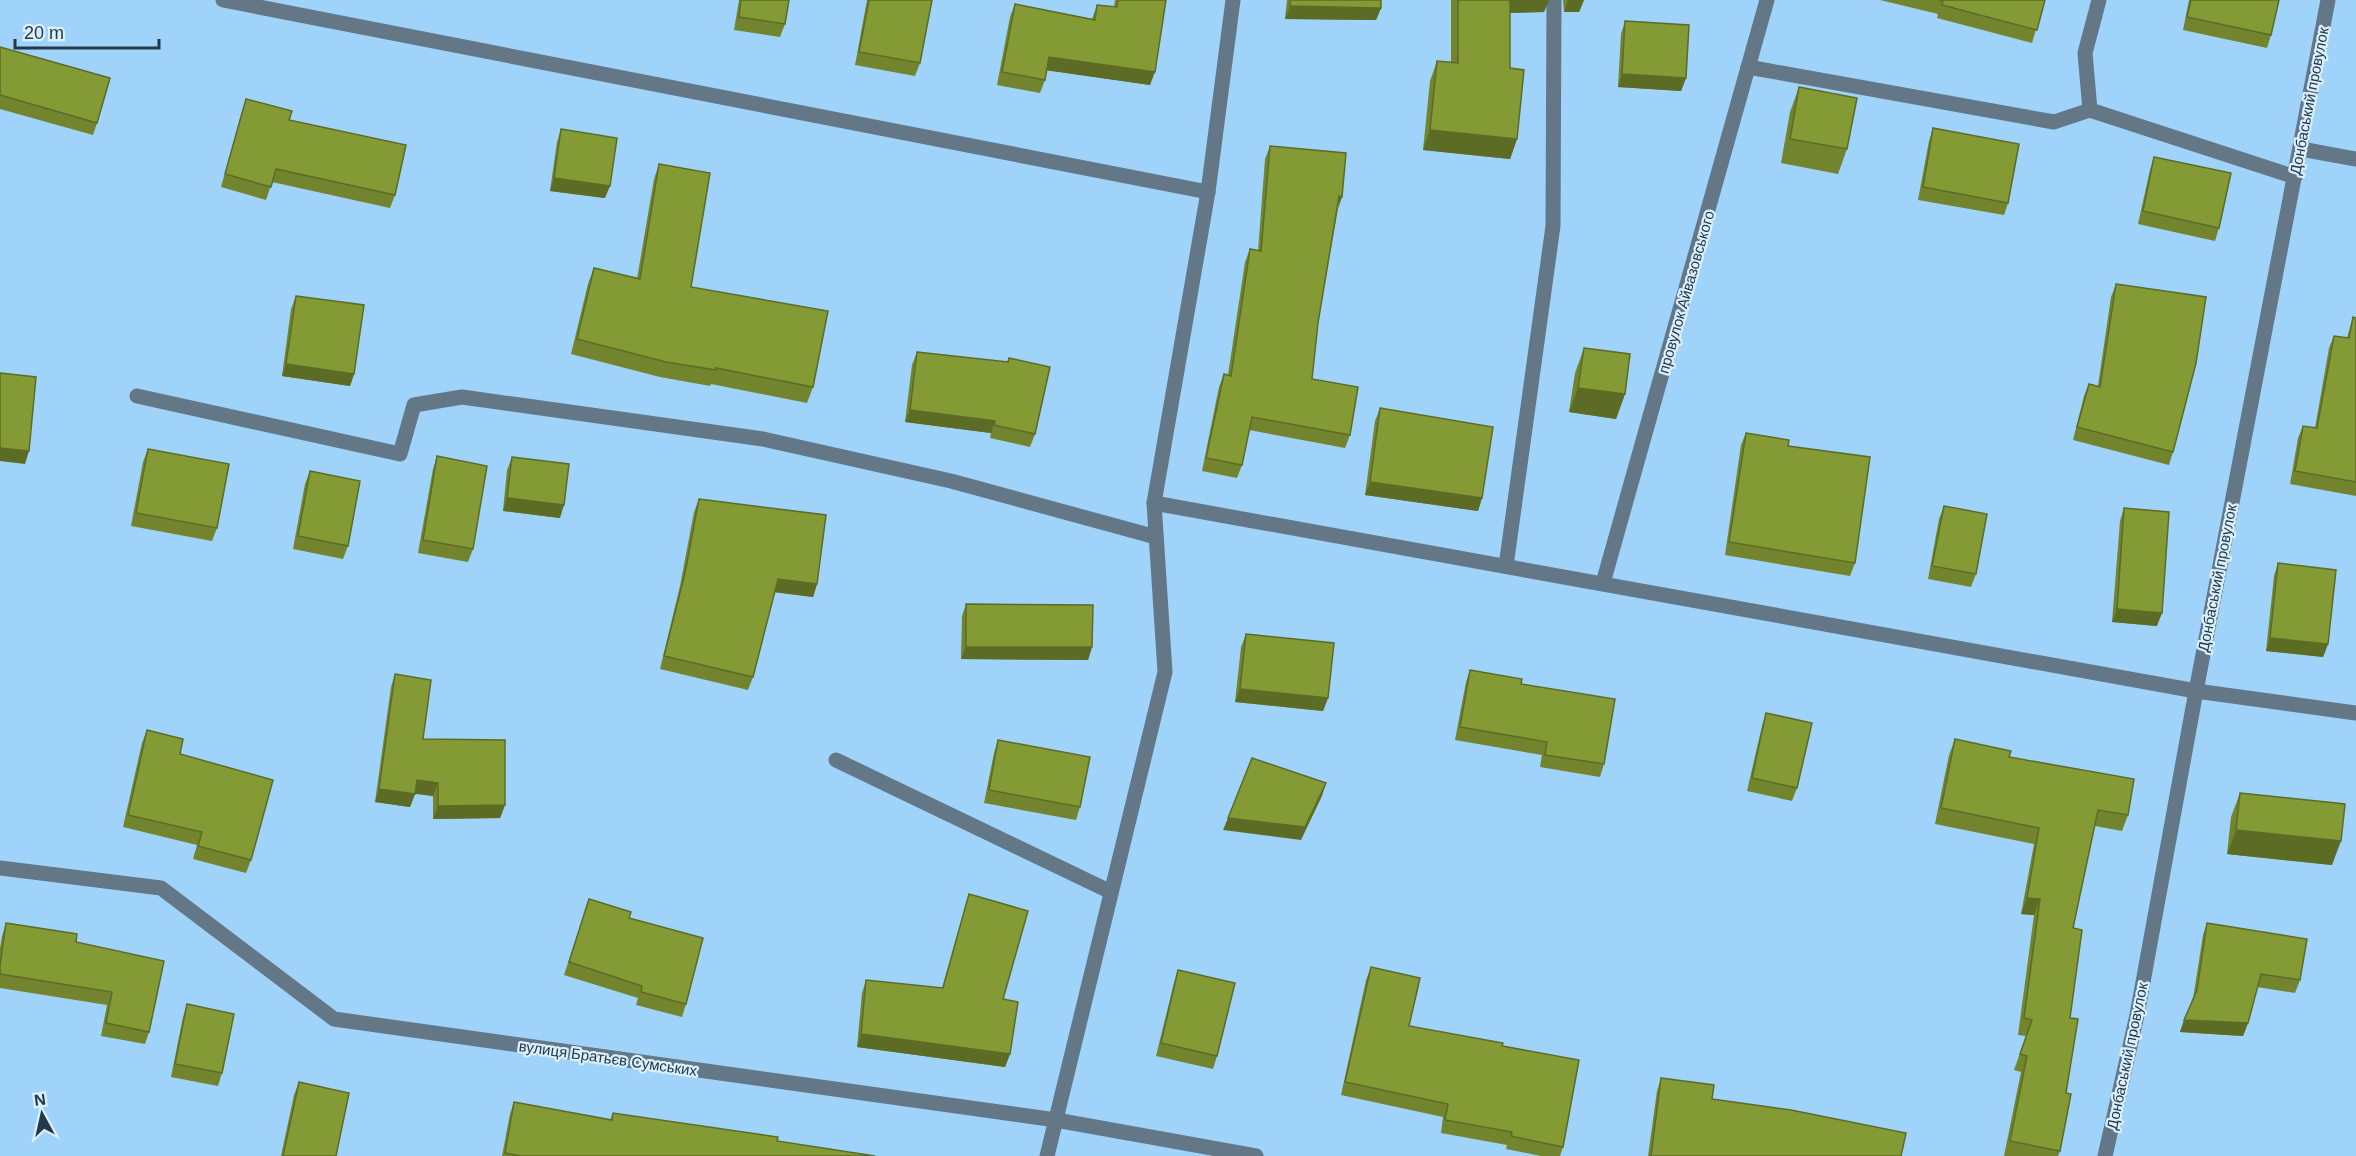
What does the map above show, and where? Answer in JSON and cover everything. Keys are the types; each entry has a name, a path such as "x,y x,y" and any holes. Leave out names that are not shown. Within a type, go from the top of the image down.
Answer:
{"street":[{"path":"223,0 1208,192"},
{"path":"1047,1156 1165,672 1154,503 1208,192 1233,0"},
{"path":"1506,566 1553,226 1554,0"},
{"name":"провулок Айвазовського","path":"1603,583 1767,0"},
{"path":"2090,110 2085,53 2099,0"},
{"name":"Донбаський провулок","path":"2105,1156 2137,1015 2196,691 2328,0"},
{"path":"1748,67 2054,122 2090,110 2295,177"},
{"path":"2301,148 2356,159"},
{"path":"137,396 400,454 414,405 462,397 485,400 763,439 951,481 1156,537"},
{"path":"1154,503 2196,691 2356,713"},
{"path":"836,760 1111,892"},
{"name":"вулиця Братьєв Сумських","path":"0,868 161,888 334,1019 1056,1120 1256,1156"}],"building":[{"path":"741,0 789,0 785,24 739,17"},
{"path":"869,0 932,0 920,63 859,52"},
{"path":"1118,0 1166,0 1155,72 1049,57 1045,80 1002,72 1015,4 1095,20 1097,5 1117,7"},
{"path":"1290,0 1381,0 1381,8 1290,6"},
{"path":"1458,0 1510,0 1510,68 1524,70 1517,139 1430,130 1437,61 1458,63"},
{"path":"1939,0 2045,0 2037,30 1942,5 1943,1"},
{"path":"2191,0 2279,0 2271,35 2187,17"},
{"path":"1625,21 1689,25 1686,78 1622,74"},
{"path":"0,47 110,78 97,123 0,95"},
{"path":"1799,87 1857,98 1847,149 1790,139"},
{"path":"246,99 292,111 289,120 406,145 395,195 276,169 271,187 225,174"},
{"path":"1933,128 2019,144 2008,203 1923,187"},
{"path":"561,129 617,138 610,186 554,178"},
{"path":"1270,146 1346,153 1342,197 1339,196 1318,323 1312,379 1358,387 1350,435 1252,417 1242,465 1206,458 1224,374 1231,376 1250,249 1261,251"},
{"path":"2154,157 2231,173 2219,228 2143,211"},
{"path":"659,164 710,173 691,287 828,311 813,387 716,368 716,370 666,362 577,339 594,268 640,279"},
{"path":"2116,284 2206,297 2196,363 2173,452 2077,427 2089,384 2100,387"},
{"path":"296,296 364,305 354,374 286,364"},
{"path":"2353,317 2356,318 2356,482 2295,471 2303,426 2317,428 2334,336 2349,338"},
{"path":"1584,348 1630,354 1625,394 1578,388"},
{"path":"917,352 1008,362 1009,358 1050,367 1035,434 994,425 995,421 910,410"},
{"path":"0,373 36,377 29,451 0,448"},
{"path":"1380,408 1493,427 1482,498 1370,482"},
{"path":"1746,433 1789,440 1788,446 1870,457 1855,563 1729,542"},
{"path":"148,449 229,464 217,528 136,513"},
{"path":"437,456 487,466 473,549 423,540"},
{"path":"512,457 569,464 564,505 507,498"},
{"path":"310,471 360,481 348,546 298,536"},
{"path":"699,499 826,515 817,584 778,579 753,677 664,656 685,573"},
{"path":"1944,506 1987,514 1976,574 1932,566"},
{"path":"2124,508 2169,512 2162,613 2117,609"},
{"path":"2278,563 2336,570 2328,644 2270,638"},
{"path":"966,604 1093,605 1092,647 966,647"},
{"path":"1246,634 1334,643 1328,698 1240,689"},
{"path":"1470,670 1522,679 1521,684 1615,699 1604,764 1545,755 1547,742 1460,727"},
{"path":"395,674 431,680 423,739 505,740 505,805 438,806 438,783 417,780 415,794 379,789"},
{"path":"1766,713 1812,723 1797,788 1752,778"},
{"path":"147,730 183,739 180,754 273,780 251,860 198,846 202,832 128,815"},
{"path":"1955,739 2011,751 2009,757 2134,779 2128,815 2098,810 2073,928 2082,930 2070,1018 2078,1019 2066,1093 2071,1094 2060,1151 2010,1141 2027,1056 2020,1054 2032,1020 2024,1018 2040,899 2027,898 2039,828 1941,808"},
{"path":"998,740 1090,757 1080,807 989,790"},
{"path":"1252,758 1326,783 1305,827 1228,818"},
{"path":"2240,793 2345,804 2341,841 2236,830"},
{"path":"969,894 1028,911 1003,999 1018,1002 1010,1054 861,1034 866,980 943,988"},
{"path":"589,899 631,912 629,918 703,938 686,1004 641,992 642,986 569,962"},
{"path":"6,923 77,934 76,942 164,961 149,1032 106,1023 112,992 0,974"},
{"path":"2207,923 2307,939 2300,980 2261,974 2248,1023 2184,1020 2197,990"},
{"path":"1371,967 1420,978 1409,1026 1579,1060 1563,1147 1511,1136 1512,1132 1445,1120 1448,1104 1345,1082"},
{"path":"1178,970 1235,983 1217,1056 1161,1043"},
{"path":"187,1004 234,1014 222,1073 175,1064"},
{"path":"1661,1078 1714,1085 1712,1099 1791,1110 1906,1133 1901,1156 1651,1156"},
{"path":"299,1082 349,1093 336,1156 283,1156"},
{"path":"514,1102 612,1120 613,1113 778,1137 777,1141 875,1156 521,1156 505,1153"}]}
